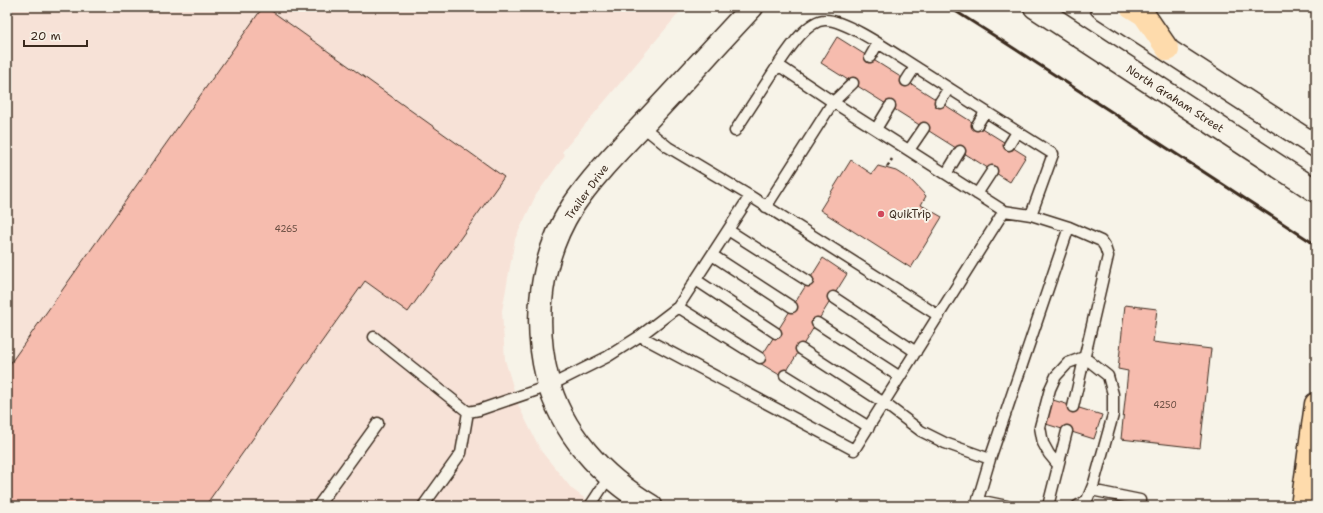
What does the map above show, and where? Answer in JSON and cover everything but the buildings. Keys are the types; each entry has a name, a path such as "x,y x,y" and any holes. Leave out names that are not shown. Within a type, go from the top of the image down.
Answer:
{"highway":[{"path":"1131,7 1144,15 1168,50"},
{"path":"1302,506 1316,404"}],"street":[{"name":"Trailer Drive","path":"651,506 628,492 609,476 582,448 571,432 554,398 544,366 540,334 539,313 543,283 557,235 573,207 600,171 752,7"},
{"name":"North Graham Street","path":"1035,7 1316,191"},
{"path":"1101,7 1316,146"}],"lane":[{"path":"735,131 797,38 812,25 824,19 841,23 878,43 1053,154 1031,216"},
{"path":"870,57 878,43"},
{"path":"778,65 833,102 1004,211 1031,216 1069,227 1100,241 1105,247 1108,256 1073,407"},
{"path":"906,81 915,67"},
{"path":"766,206 833,102 853,83"},
{"path":"940,102 949,88"},
{"path":"876,129 890,106"},
{"path":"977,125 985,112"},
{"path":"642,126 668,147 750,196 939,316"},
{"path":"909,150 924,128"},
{"path":"1009,145 1017,132"},
{"path":"946,174 960,151"},
{"path":"977,194 992,171"},
{"path":"374,338 468,412 479,410 550,386 607,357 640,336 678,307 750,196"},
{"path":"640,336 854,450 1004,211"},
{"path":"1007,506 977,503 990,459 1069,227"},
{"path":"728,230 808,281"},
{"path":"712,256 792,307"},
{"path":"696,280 776,333"},
{"path":"833,298 916,352"},
{"path":"678,307 760,358"},
{"path":"817,323 900,377"},
{"path":"801,349 884,403 921,431 990,459"},
{"path":"1058,465 1049,454 1043,442 1040,427 1050,389 1056,376 1068,363 1084,357"},
{"path":"1077,506 1087,500 1094,483 1113,415 1113,394 1108,376 1084,357"},
{"path":"785,375 869,427"},
{"path":"423,506 461,453 468,412"},
{"path":"318,506 378,423"},
{"path":"1048,506 1067,431"},
{"path":"590,506 609,476"},
{"path":"1091,490 1140,500"}],"shaded area":[{"path":"7,7 684,7 562,152 565,155 536,195 515,239 502,311 505,360 519,407 541,451 572,489 595,506 7,506"}],"railway":[{"path":"949,7 1316,245"}],"place":[{"name":"QuikTrip","path":"881,214"}]}
